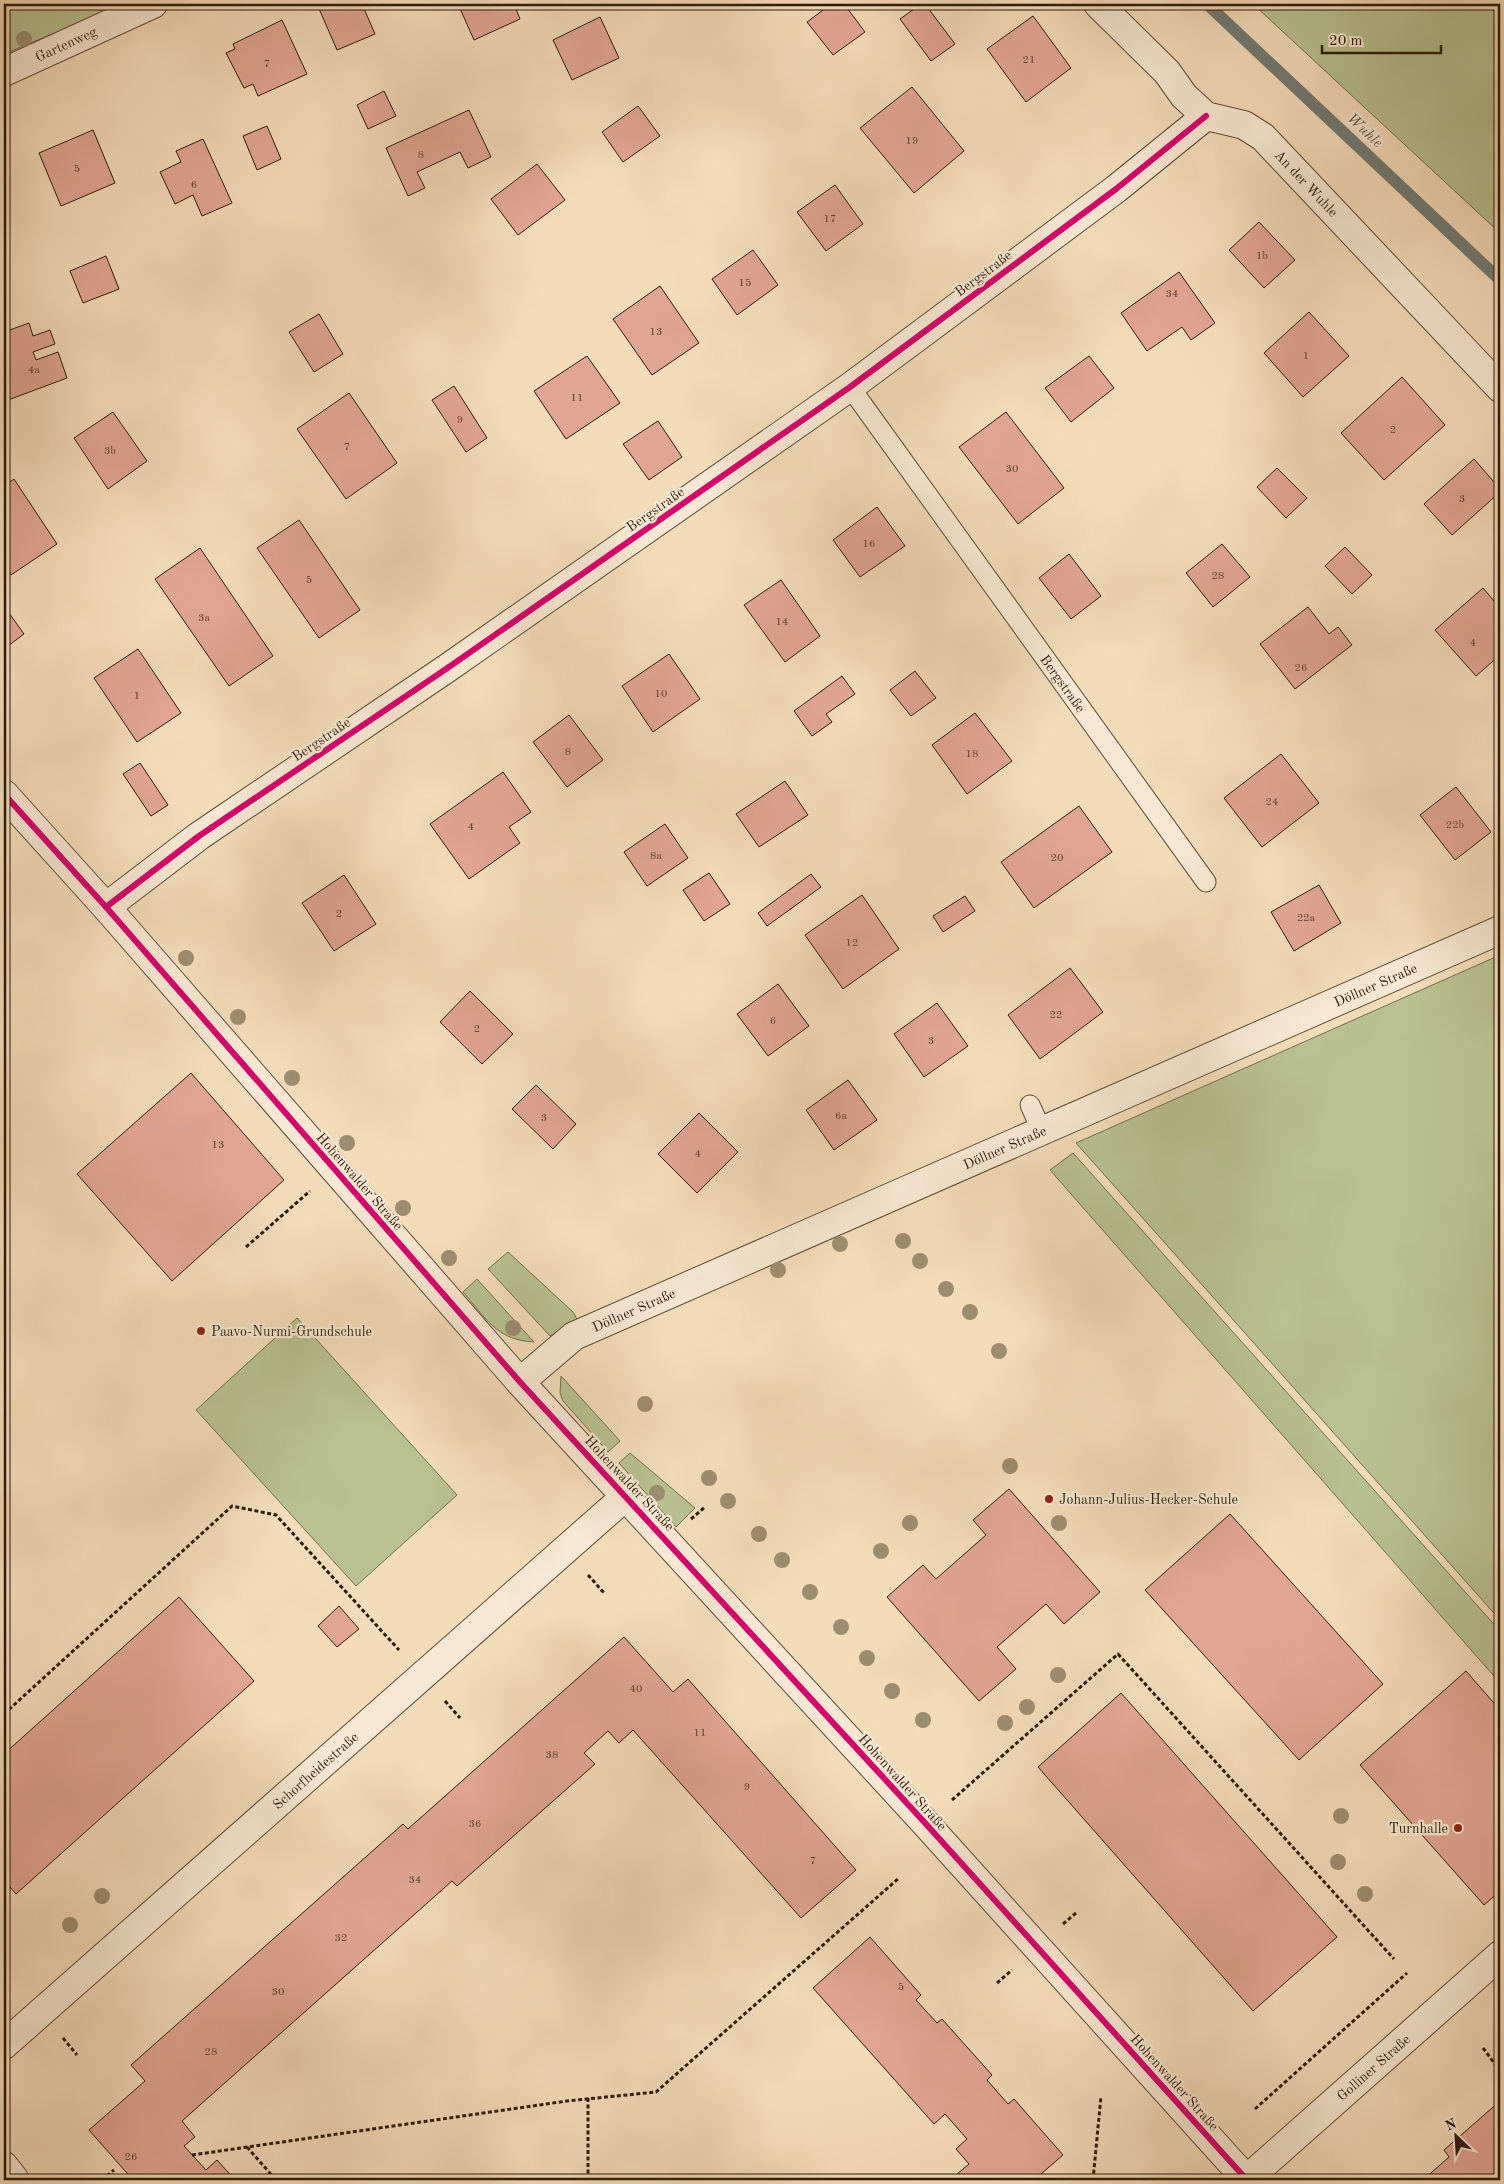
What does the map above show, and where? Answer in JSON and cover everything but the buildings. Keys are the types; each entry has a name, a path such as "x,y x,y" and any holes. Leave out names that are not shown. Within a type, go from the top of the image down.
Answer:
{"street":[{"name":"Gartenweg","path":"4,72 153,4"},
{"name":"An der Wuhle","path":"1098,4 1168,72 1184,96 1206,116 1244,125 1263,137 1500,388"},
{"name":"Bergstraße","path":"106,907 199,836 453,664 850,387 1116,189 1206,116"},
{"name":"Hohenwalder Straße","path":"4,794 106,907 520,1382 626,1496 1246,2180"},
{"name":"Döllner Straße","path":"520,1382 574,1336 1500,930"},
{"name":"Schorfheidestraße","path":"4,2045 626,1496"},
{"name":"Golliner Straße","path":"1246,2180 1500,1955"},
{"path":"4,2166 15,2180"}],"lane":[{"name":"Bergstraße","path":"850,387 1206,882"},
{"path":"1030,1105 1042,1131"}],"path":[{"path":"246,1247 334,1170"},
{"path":"4,1714 232,1506 276,1515 349,1595"},
{"path":"978,1777 1118,1654 1394,1959"},
{"path":"192,2155 588,2098 656,2092 899,1878"},
{"path":"1255,2109 1407,1973"},
{"path":"1483,2048 1500,2071"},
{"path":"1092,2180 1101,2096"},
{"path":"588,2098 588,2180"},
{"path":"246,2147 276,2180"},
{"path":"102,2180 114,2170"}],"green space":[{"path":"4,4 125,4 4,54"},
{"path":"1253,4 1500,4 1500,233"},
{"path":"1500,955 1500,1620 1076,1143"},
{"path":"1073,1153 1500,1631 1500,1683 1050,1170"},
{"path":"508,1252 573,1312 578,1321 550,1336 488,1269"},
{"path":"477,1279 534,1342 510,1337 486,1319 463,1292"},
{"path":"297,1318 457,1495 356,1586 196,1410"},
{"path":"561,1376 620,1441 608,1452 563,1401 560,1393"},
{"path":"630,1453 695,1508 676,1527 619,1463"}],"waterway":[{"name":"Wuhle","path":"1207,4 1500,280"}],"cycle path":[{"path":"106,907 199,836 446,669 850,387 1116,189 1206,116"},
{"path":"4,794 106,907 520,1382 926,1824 1247,2180"}],"place":[{"name":"Paavo-Nurmi-Grundschule","path":"201,1331"},
{"name":"Johann-Julius-Hecker-Schule","path":"1049,1499"},
{"name":"Turnhalle","path":"1458,1828"}]}
